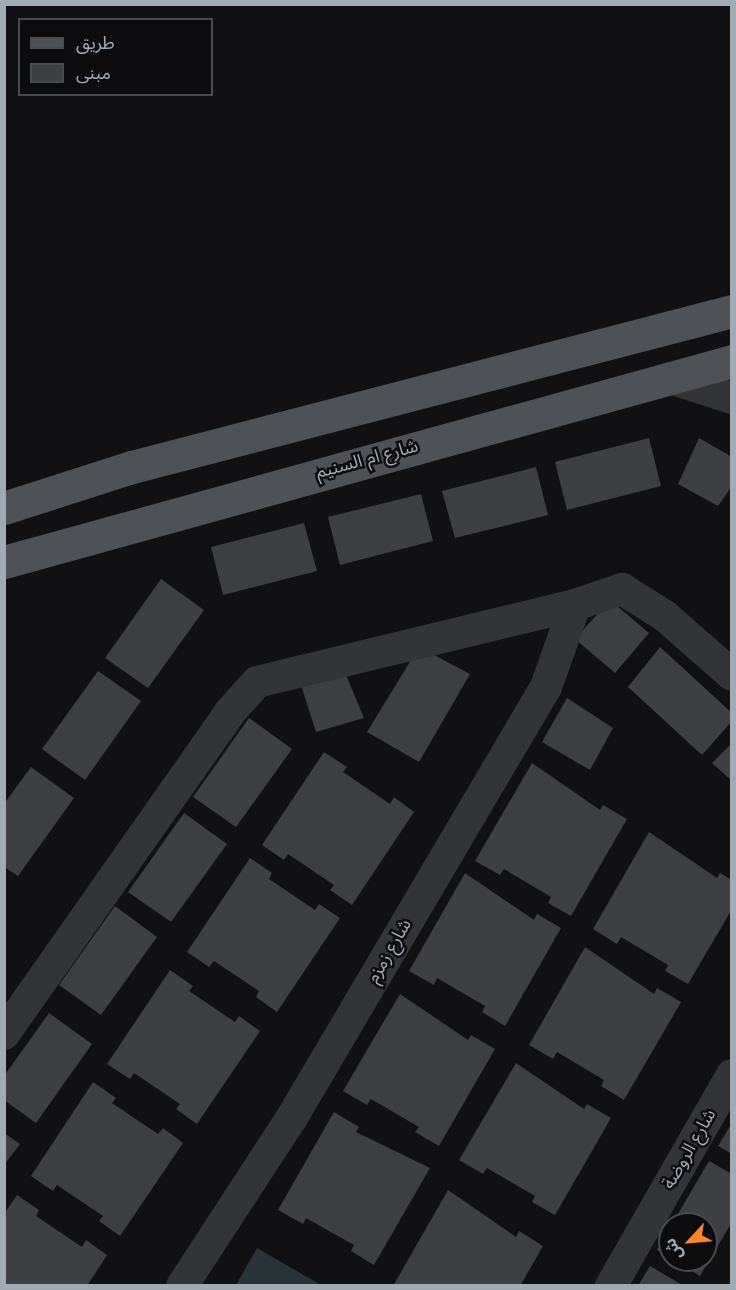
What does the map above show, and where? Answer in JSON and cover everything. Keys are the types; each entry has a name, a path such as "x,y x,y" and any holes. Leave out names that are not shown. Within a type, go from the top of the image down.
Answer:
{"main road":[{"path":"4,507 132,467 732,311"},
{"name":"شارع ام السنيم","path":"4,562 732,361"}],"street":[{"path":"670,378 732,398"},
{"path":"4,1034 230,712 257,682 575,605 622,589 665,616 732,675"},
{"name":"شارع زمزم","path":"182,1286 291,1119 546,687 575,605"},
{"name":"شارع الروضة","path":"610,1286 732,1075"}],"shaded area":[{"path":"257,1248 321,1285 236,1285"}],"building":[{"path":"649,438 661,486 567,510 555,462"},
{"path":"699,438 732,457 732,486 718,506 678,484"},
{"path":"536,467 548,515 455,538 442,491"},
{"path":"421,494 433,541 340,565 328,517"},
{"path":"304,523 317,571 223,595 211,547"},
{"path":"161,579 204,610 148,688 105,658"},
{"path":"610,600 649,633 615,673 575,639"},
{"path":"419,647 470,674 419,762 367,732"},
{"path":"660,647 732,713 732,721 702,755 628,687"},
{"path":"343,668 364,718 316,732 300,682"},
{"path":"98,671 141,701 85,780 42,749"},
{"path":"567,698 613,728 590,770 542,742"},
{"path":"249,718 292,749 236,827 193,797"},
{"path":"732,743 732,781 712,763"},
{"path":"324,752 347,767 343,772 390,804 394,797 414,812 352,905 330,890 334,885 288,854 284,860 262,845"},
{"path":"532,763 600,810 603,805 627,819 571,916 548,903 551,897 504,869 500,875 475,861"},
{"path":"31,767 74,798 18,876 4,867 4,804"},
{"path":"184,813 227,844 171,922 128,892"},
{"path":"649,832 717,878 720,873 732,880 732,909 688,984 665,971 668,965 621,937 617,944 593,929"},
{"path":"250,858 272,873 269,879 315,910 319,904 340,918 277,1012 256,997 259,991 214,961 209,967 187,952"},
{"path":"465,873 534,920 537,914 561,928 505,1026 482,1012 485,1006 437,978 434,985 409,971"},
{"path":"115,906 157,937 101,1015 59,985"},
{"path":"585,947 654,994 657,988 681,1002 624,1100 601,1086 604,1080 557,1052 553,1059 529,1045"},
{"path":"170,970 193,986 189,991 235,1022 239,1016 260,1031 197,1124 176,1109 180,1104 134,1073 130,1079 107,1064"},
{"path":"400,994 468,1040 471,1035 495,1049 439,1146 415,1132 419,1127 371,1099 367,1105 343,1091"},
{"path":"49,1013 92,1044 36,1123 4,1100 4,1076"},
{"path":"516,1063 584,1109 587,1104 611,1118 555,1215 532,1202 535,1196 487,1168 483,1174 459,1160"},
{"path":"93,1082 116,1098 112,1103 158,1134 163,1128 183,1143 120,1236 99,1221 103,1216 57,1185 53,1191 31,1176"},
{"path":"334,1112 359,1127 356,1132 430,1168 374,1265 351,1251 354,1245 306,1218 303,1224 278,1210"},
{"path":"732,1123 732,1154 718,1146"},
{"path":"4,1133 20,1144 4,1165"},
{"path":"709,1161 732,1174 732,1222 718,1246 718,1212 679,1212"},
{"path":"448,1190 516,1237 519,1231 543,1246 520,1286 393,1286"},
{"path":"17,1195 39,1210 36,1216 82,1247 86,1240 107,1255 87,1286 4,1286 4,1214"},
{"path":"650,1266 684,1286 638,1286"}]}
